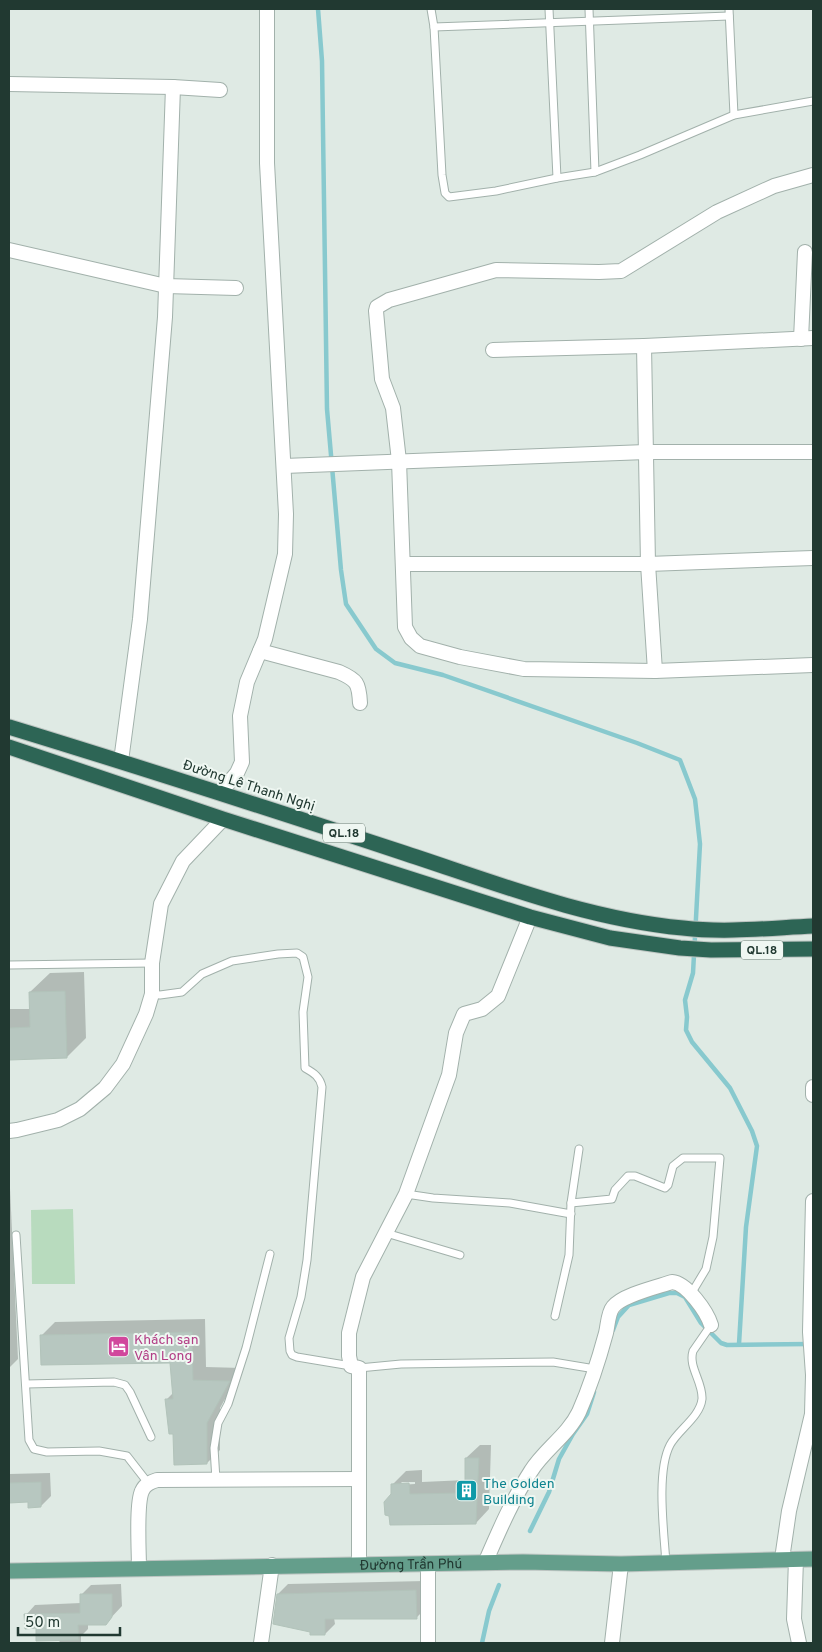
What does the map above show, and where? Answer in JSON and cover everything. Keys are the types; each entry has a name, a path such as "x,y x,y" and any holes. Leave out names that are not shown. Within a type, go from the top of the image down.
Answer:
{"highway":[{"name":"Đường Lê Thanh Nghị","path":"9,727 220,792 514,890 602,914 682,928 712,930 813,926"},
{"name":"QL.18","path":"9,747 223,819 530,917 610,938 680,948 711,950 813,950"},
{"path":"398,874 406,853"}],"main road":[{"name":"Đường Trần Phú","path":"9,1571 272,1565 621,1564 813,1559"}],"street":[{"path":"220,792 237,773 242,762 243,749 240,716 247,682 265,639 285,554 284,466 267,163 267,9"},
{"path":"9,84 172,87 220,90"},
{"path":"121,761 140,619 166,286 172,87"},
{"path":"813,175 774,186 717,212 621,271 496,270 381,304 377,307 376,311 382,379 394,408 399,461 405,627 411,638 420,646 524,669 656,672 813,665"},
{"path":"9,250 166,286 236,288"},
{"path":"492,350 644,346 807,338 805,252"},
{"path":"644,346 648,564 656,672"},
{"path":"284,466 646,452 813,452"},
{"path":"403,564 648,564 813,558"},
{"path":"260,651 339,672 351,677 360,689 360,703"},
{"path":"9,1131 58,1120 80,1109 105,1088 123,1064 146,1014 152,994 152,963 161,904 183,861 223,819"},
{"path":"359,1565 359,1479 355,1367 348,1356 349,1333 364,1277 406,1194 448,1075 456,1033 464,1014 482,1009 498,996 530,917"},
{"path":"813,1086 813,1095"},
{"path":"799,1643 794,1619 789,1559 789,1511 812,1414 812,1350 810,1332 813,1201"},
{"path":"485,1563 508,1509 532,1469 565,1432 578,1414 595,1369 612,1308 620,1301 672,1282 682,1285 691,1294 710,1320 709,1329"},
{"path":"138,1568 140,1503 142,1491 148,1483 157,1480 359,1479"},
{"path":"428,1564 428,1643"},
{"path":"612,1643 621,1564"},
{"path":"260,1643 272,1565"}],"lane":[{"path":"431,9 434,27 442,175 446,193 450,197 496,191 595,172 734,115 813,101"},
{"path":"549,9 557,178"},
{"path":"589,9 595,172"},
{"path":"434,27 550,23 729,13 734,115"},
{"path":"152,994 160,996 182,992 202,974 232,961 278,954 297,953 303,957 308,977 303,1012 305,1068 317,1076 321,1081 322,1087 307,1260 301,1297 289,1338 289,1347 292,1355 355,1367 401,1364 553,1362 595,1369"},
{"path":"9,965 152,963"},
{"path":"555,1316 568,1255 570,1203 579,1149"},
{"path":"570,1203 612,1199 615,1190 628,1176 635,1176 664,1188 668,1185 673,1166 683,1158 720,1158 713,1236 706,1269 691,1294"},
{"path":"406,1194 433,1198 510,1203 570,1214"},
{"path":"386,1233 460,1255"},
{"path":"16,1235 29,1440 34,1448 47,1452 99,1451 127,1456 148,1483"},
{"path":"216,1480 214,1448 218,1423 228,1404 246,1348 270,1254"},
{"path":"666,1563 662,1492 664,1466 669,1447 679,1432 692,1420 702,1400 700,1382 692,1356 693,1351 709,1329"},
{"path":"26,1384 114,1382 125,1385 151,1436"}],"green space":[{"path":"73,1209 75,1284 32,1284 31,1210"}],"building":[{"path":"65,991 67,1058 9,1060 9,1028 30,1027 29,992"},
{"path":"192,1332 193,1380 230,1381 207,1423 207,1464 174,1465 173,1434 169,1434 165,1399 173,1399 170,1363 41,1365 40,1335"},
{"name":"The Golden Building","path":"465,1458 479,1458 476,1524 390,1525 389,1516 385,1515 384,1502 391,1494 391,1484 409,1483 410,1494 456,1493 456,1488 465,1488"},
{"path":"41,1482 41,1507 28,1508 28,1502 9,1503 9,1483"},
{"path":"416,1590 417,1619 325,1619 325,1635 310,1635 310,1632 273,1624 277,1594"},
{"path":"80,1594 112,1594 112,1617 106,1625 78,1625 79,1640 36,1641 36,1628 25,1629 24,1614 80,1613"}],"waterway":[{"path":"318,9 322,61 327,409 341,570 346,604 376,649 395,663 443,675 680,760 695,799 700,844 693,973 685,1000 686,1030 692,1042 730,1088 752,1131 757,1146 746,1227 739,1344"},
{"path":"613,1330 618,1317 629,1305 669,1293 677,1293 685,1297 701,1323 721,1343 727,1345 810,1344"},
{"path":"530,1531 549,1492 559,1459 587,1414 594,1392"},
{"path":"482,1643 489,1611 499,1585"}],"place":[{"name":"Khách sạn Vân Long","path":"118,1347"},
{"name":"The Golden Building","path":"467,1491"}]}
